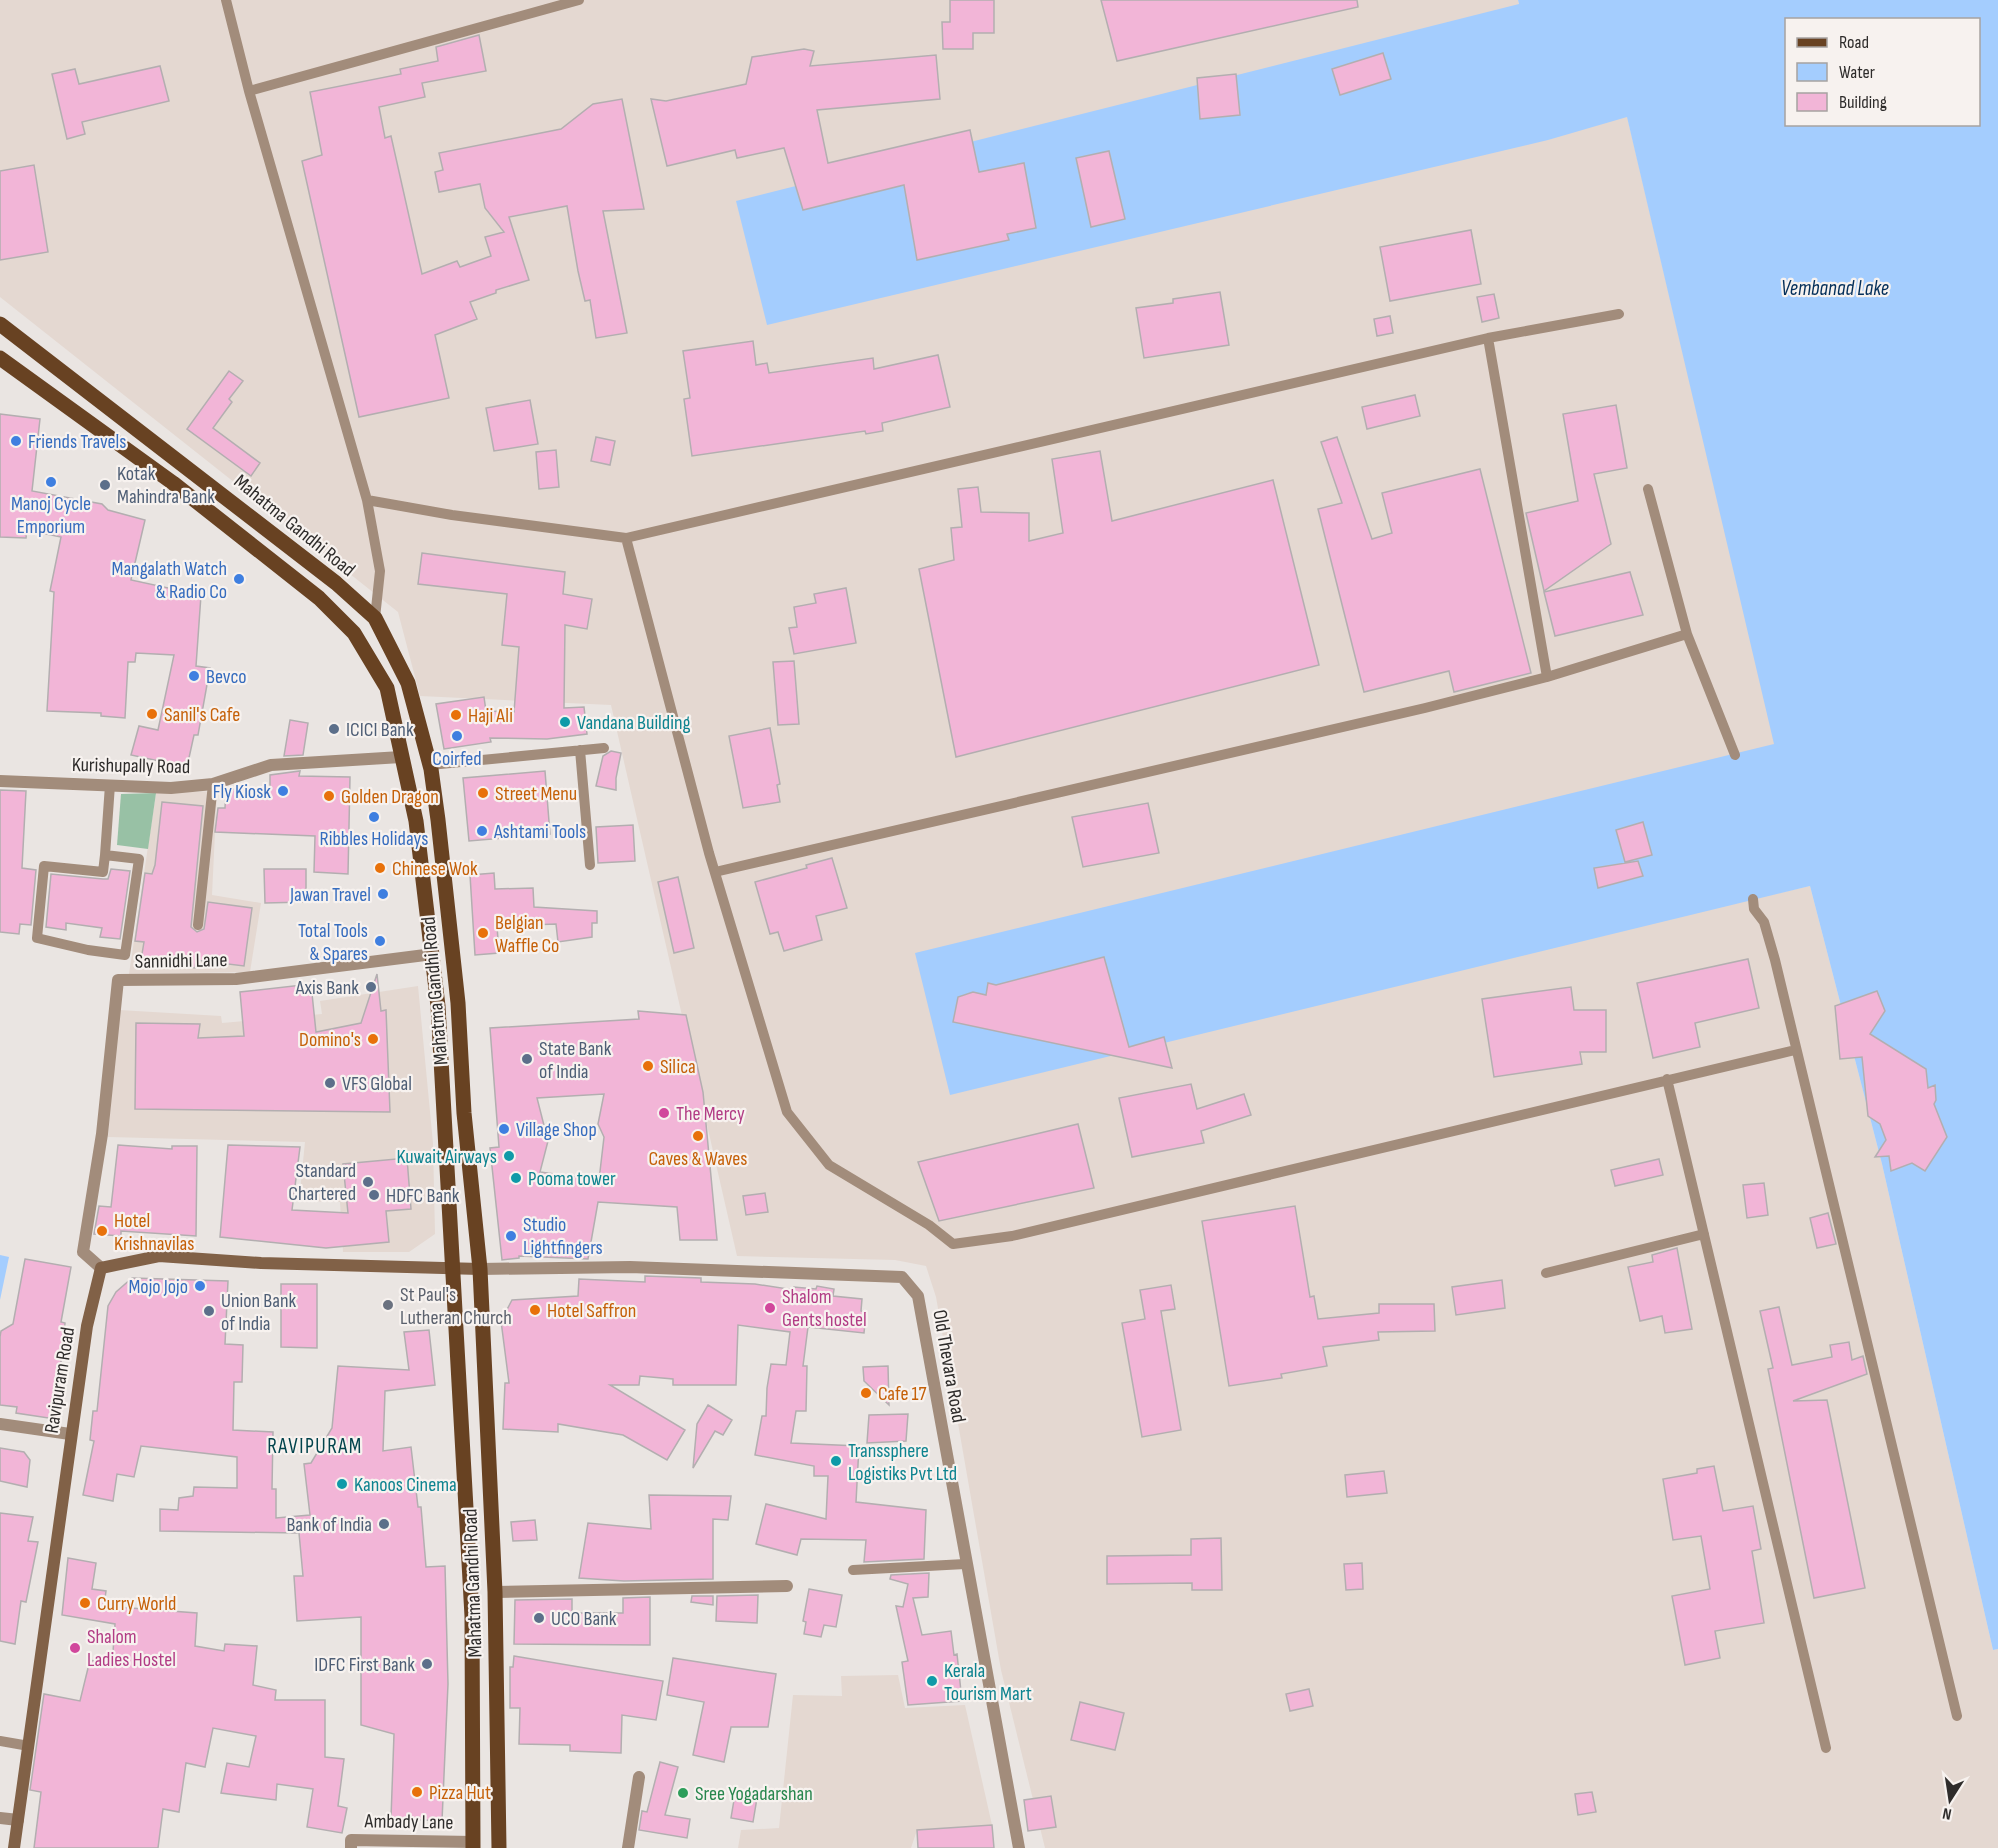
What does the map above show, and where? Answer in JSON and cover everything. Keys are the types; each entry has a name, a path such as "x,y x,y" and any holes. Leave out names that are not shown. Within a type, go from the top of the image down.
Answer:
{"main road":[{"name":"Mahatma Gandhi Road","path":"0,324 278,537 375,618 408,683 430,765 458,1003 464,1113 480,1269 495,1592 499,1848"},
{"name":"Mahatma Gandhi Road","path":"0,358 182,490 319,598 354,633 387,688 416,821 434,954 472,1616 473,1845"},
{"path":"354,633 375,618"},
{"path":"101,1268 159,1256 261,1263 480,1269"},
{"name":"Ravipuram Road","path":"14,1848 70,1434 87,1326 101,1268"}],"street":[{"name":"Kurishupally Road","path":"0,781 171,788 213,784 271,765 401,757"},
{"name":"Sannidhi Lane","path":"101,1268 82,1252 102,1134 118,980 236,979 434,954"},
{"name":"Old Thevara Road","path":"480,1269 630,1267 902,1277 918,1296 1019,1848"},
{"path":"0,1424 70,1434"},
{"path":"495,1592 787,1586"},
{"path":"628,1848 639,1777"},
{"path":"0,1818 18,1820"},
{"name":"Ambady Lane","path":"351,1848 351,1840 473,1845"}],"lane":[{"path":"226,0 249,91 367,500 380,571 375,618"},
{"path":"249,91 579,0"},
{"path":"367,500 452,515 626,538 1488,338 1620,314"},
{"path":"1488,338 1547,677"},
{"path":"1648,489 1687,634 1735,755"},
{"path":"626,538 715,872 787,1113 829,1165 929,1225 953,1244 1012,1236 1795,1050"},
{"path":"715,872 1390,716 1547,677 1687,634"},
{"path":"430,765 604,748"},
{"path":"580,750 590,865"},
{"path":"198,925 213,784"},
{"path":"105,855 139,859 125,955 88,950 37,938 44,866 103,872 110,785"},
{"path":"1753,899 1754,909 1764,922 1773,951 1957,1716"},
{"path":"1667,1079 1826,1748"},
{"path":"1546,1273 1704,1234"},
{"path":"853,1570 966,1563"},
{"path":"0,1741 29,1746"}],"shaded area":[{"path":"0,0 1518,0 1548,139 1627,116 1775,744 1766,896 1810,886 1882,1164 1993,1650 1998,1649 1998,1848 1045,1848 1001,1670 936,1297 926,1266 895,1260 737,1256 611,705 420,696 398,612 0,297"},
{"path":"217,791 212,895 261,903 250,972 129,974 156,793"},
{"path":"418,986 433,1143 435,1234 409,1252 343,1252 340,1202 299,1201 305,1142 108,1137 119,1010 221,1016 222,1023 322,1014 320,1001"},
{"path":"898,1675 905,1708 965,1705 992,1825 917,1830 911,1848 738,1848 741,1830 779,1828 793,1695 842,1696 841,1676"}],"green space":[{"path":"156,793 148,849 117,845 121,794"}],"water":[{"name":"Vembanad Lake","path":"1518,0 1998,0 1998,1649 1993,1650 1882,1164 1810,886 950,1095 915,953 1774,744 1627,117 1548,140 767,325 736,201 1519,4"},
{"path":"0,1255 9,1257 0,1300"}],"building":[{"path":"950,0 994,0 994,33 973,33 973,49 943,49 942,22 950,22"},
{"path":"1101,0 1357,0 1358,7 1117,61"},
{"path":"479,35 486,71 422,83 425,97 379,107 385,138 391,136 422,274 457,261 460,267 491,256 485,237 504,232 485,208 480,184 439,192 435,172 443,170 439,153 561,129 593,104 622,99 644,209 603,211 627,333 596,338 590,300 585,301 578,271 567,206 509,217 529,280 496,290 496,293 470,302 477,319 435,335 449,398 359,417 302,161 322,155 310,92 401,74 400,69 438,61 436,47"},
{"path":"804,49 814,51 810,66 936,55 940,99 817,110 828,163 970,130 979,172 1024,163 1036,228 1007,234 1009,240 917,260 904,185 803,210 784,148 737,158 735,150 667,166 651,99 666,101 746,84 752,57"},
{"path":"1383,53 1391,79 1340,95 1332,69"},
{"path":"160,66 169,101 82,122 85,134 67,139 52,74 75,69 79,84"},
{"path":"1236,74 1240,115 1200,119 1197,78"},
{"path":"1109,151 1125,219 1091,227 1076,158"},
{"path":"34,165 48,252 0,260 0,171"},
{"path":"1471,230 1481,284 1390,301 1380,247"},
{"path":"1220,292 1229,345 1144,358 1136,308 1173,303 1173,299"},
{"path":"1494,294 1499,318 1482,322 1477,297"},
{"path":"1390,316 1393,333 1377,336 1374,319"},
{"path":"753,341 756,365 767,363 769,373 873,358 874,369 938,355 950,407 882,423 883,431 866,434 865,431 692,456 684,399 690,398 683,351"},
{"path":"229,371 243,381 229,399 232,402 213,428 260,463 251,476 187,429"},
{"path":"1415,395 1420,416 1367,429 1362,407"},
{"path":"530,400 538,444 494,451 486,408"},
{"path":"1616,405 1627,468 1594,474 1611,544 1544,591 1526,513 1578,501 1563,414"},
{"path":"0,414 40,419 32,491 102,504 108,510 145,520 131,580 201,595 196,666 210,668 198,735 194,735 187,767 131,755 139,726 158,730 174,655 136,653 135,662 128,662 125,718 101,716 101,713 47,711 54,592 50,591 61,537 27,530 26,538 0,537"},
{"path":"596,437 615,441 610,465 591,461"},
{"path":"1337,437 1372,539 1392,533 1382,493 1480,469 1531,673 1454,692 1449,671 1364,692 1318,509 1342,503 1321,442"},
{"path":"556,450 559,487 539,489 536,452"},
{"path":"1100,451 1112,521 1273,480 1319,665 956,757 919,569 954,560 951,528 962,527 958,489 978,487 981,512 1029,513 1029,541 1063,533 1052,459"},
{"path":"422,553 565,572 563,594 592,599 587,629 565,625 564,708 584,707 587,734 547,739 490,738 491,742 444,749 436,704 484,697 486,711 514,712 519,647 502,645 507,594 418,584"},
{"path":"1630,572 1643,615 1555,636 1544,592"},
{"path":"846,588 856,643 794,654 789,628 797,627 794,607 816,603 814,594"},
{"path":"794,661 799,724 778,725 773,662"},
{"path":"290,720 308,723 303,755 284,756"},
{"path":"770,728 780,784 777,785 780,802 743,808 729,736"},
{"path":"611,751 621,753 616,790 596,786 603,756"},
{"path":"300,771 299,776 350,777 348,874 314,872 315,836 215,832 218,808 225,808 226,789 270,789 270,775"},
{"path":"545,771 550,834 469,841 463,778"},
{"path":"0,790 26,791 22,868 36,870 31,925 20,924 19,934 0,932"},
{"path":"162,802 203,806 191,927 197,932 204,929 208,902 252,908 244,966 196,960 195,968 141,960 144,942 135,941 145,873 152,874 155,865"},
{"path":"1148,803 1159,853 1083,867 1072,817"},
{"path":"1643,822 1652,855 1625,862 1616,830"},
{"path":"633,825 635,861 598,863 596,827"},
{"path":"832,858 847,908 816,916 822,940 784,951 778,932 770,934 755,882 807,868 806,865"},
{"path":"1638,861 1643,876 1598,888 1594,868"},
{"path":"111,869 130,871 120,939 100,937 102,928 66,923 66,930 46,927 51,874 108,879"},
{"path":"264,869 306,869 306,902 265,903"},
{"path":"494,873 495,889 533,888 534,907 597,911 597,923 592,923 592,937 558,942 556,924 497,926 499,953 475,955 470,875"},
{"path":"678,877 694,948 674,953 658,882"},
{"path":"1104,957 1129,1047 1164,1037 1172,1068 953,1022 958,997 973,992 986,995 988,983 996,985"},
{"path":"1748,959 1759,1008 1695,1023 1700,1047 1653,1058 1637,983"},
{"path":"377,974 381,1011 386,1010 390,1112 135,1109 136,1023 200,1024 198,1038 244,1036 240,992 311,984 316,1032 361,1023"},
{"path":"1571,987 1574,1010 1606,1010 1606,1052 1580,1052 1582,1064 1494,1077 1482,999"},
{"path":"1877,991 1885,1011 1870,1034 1926,1069 1928,1088 1935,1085 1934,1104 1947,1137 1925,1171 1912,1163 1891,1171 1889,1156 1875,1157 1886,1140 1880,1124 1868,1116 1862,1057 1840,1059 1835,1006"},
{"path":"638,1011 686,1015 703,1092 717,1240 680,1240 677,1207 598,1202 588,1259 519,1256 519,1258 502,1260 490,1148 499,1147 490,1028 639,1019","holes":["604,1094 598,1124 604,1137 599,1180 540,1172 548,1141 537,1098"]},
{"path":"1191,1084 1197,1109 1244,1094 1251,1115 1201,1131 1204,1143 1132,1157 1119,1098"},
{"path":"1078,1124 1094,1188 939,1221 918,1162"},
{"path":"118,1145 172,1149 172,1146 197,1146 196,1236 121,1231 121,1236 94,1234 99,1206 111,1207"},
{"path":"228,1145 300,1147 292,1210 348,1213 343,1164 407,1158 411,1209 386,1211 389,1242 326,1248 220,1237"},
{"path":"1659,1159 1663,1175 1615,1186 1611,1170"},
{"path":"1764,1183 1768,1215 1747,1218 1743,1185"},
{"path":"765,1193 768,1212 746,1215 743,1196"},
{"path":"1295,1206 1310,1297 1314,1296 1318,1319 1379,1313 1379,1304 1434,1304 1435,1331 1378,1332 1379,1340 1323,1347 1327,1366 1281,1374 1282,1378 1229,1386 1202,1221"},
{"path":"1828,1213 1836,1244 1817,1248 1810,1218"},
{"path":"1677,1248 1692,1329 1665,1333 1662,1316 1640,1321 1628,1267 1653,1262 1652,1255"},
{"path":"25,1259 71,1267 61,1322 65,1323 55,1419 16,1413 17,1407 0,1405 1,1331 13,1324"},
{"path":"645,1276 701,1278 701,1282 755,1284 794,1290 794,1287 816,1289 817,1286 834,1289 833,1296 862,1299 861,1311 866,1312 864,1333 808,1327 803,1366 807,1366 806,1411 796,1411 791,1443 859,1446 856,1502 926,1510 924,1559 864,1562 866,1540 801,1539 797,1555 756,1544 766,1504 826,1519 828,1476 814,1476 814,1466 755,1455 762,1416 766,1416 771,1364 786,1365 790,1332 738,1325 736,1385 673,1385 673,1379 640,1376 639,1385 610,1385 685,1430 667,1460 623,1435 558,1424 558,1432 503,1429 505,1383 509,1383 501,1321 512,1300 578,1296 579,1279 645,1282"},
{"path":"132,1278 228,1281 225,1344 243,1345 242,1382 234,1382 233,1430 273,1432 272,1489 276,1489 276,1518 310,1515 304,1464 311,1463 332,1428 338,1366 409,1370 404,1332 429,1330 435,1385 385,1391 383,1451 411,1447 418,1507 421,1507 426,1567 445,1566 448,1684 442,1821 391,1818 394,1734 361,1725 361,1617 297,1621 294,1576 303,1576 299,1533 160,1531 160,1509 178,1510 179,1498 193,1496 194,1487 237,1488 237,1457 141,1446 134,1477 117,1474 113,1501 83,1495 94,1441 90,1440 93,1411 97,1411 108,1306 116,1292"},
{"path":"1502,1280 1505,1308 1456,1315 1452,1287"},
{"path":"281,1284 317,1284 317,1348 281,1347"},
{"path":"1171,1285 1175,1309 1161,1311 1181,1430 1142,1437 1122,1323 1145,1319 1140,1290"},
{"path":"1779,1307 1792,1365 1832,1357 1830,1345 1849,1342 1852,1360 1863,1356 1867,1374 1793,1401 1827,1400 1865,1588 1814,1598 1768,1369 1773,1368 1760,1311"},
{"path":"888,1366 889,1405 864,1381 863,1367"},
{"path":"708,1405 732,1420 723,1435 715,1431 693,1468 697,1424"},
{"path":"908,1414 906,1441 867,1443 869,1415"},
{"path":"0,1448 24,1452 30,1460 27,1487 0,1481"},
{"path":"1714,1466 1723,1511 1753,1506 1761,1549 1752,1551 1764,1623 1715,1631 1720,1658 1685,1665 1672,1596 1710,1589 1701,1536 1673,1540 1663,1479 1697,1473 1697,1469"},
{"path":"1384,1471 1387,1493 1347,1497 1345,1475"},
{"path":"649,1495 731,1496 728,1520 713,1519 713,1579 624,1581 579,1578 588,1523 651,1529"},
{"path":"0,1513 33,1517 28,1541 38,1542 26,1602 21,1601 15,1644 0,1641"},
{"path":"535,1520 537,1540 513,1541 511,1522"},
{"path":"1221,1538 1222,1590 1192,1590 1192,1583 1107,1584 1107,1556 1191,1555 1191,1539"},
{"path":"68,1558 96,1563 92,1589 106,1591 104,1606 197,1613 195,1646 224,1651 225,1644 257,1646 253,1685 276,1690 275,1700 325,1700 325,1757 344,1759 338,1806 347,1808 342,1833 307,1827 313,1789 277,1784 276,1800 221,1793 227,1763 249,1767 256,1736 213,1728 205,1767 186,1763 179,1812 163,1809 158,1848 34,1848 41,1792 30,1790 44,1694 80,1701 90,1660 112,1666 115,1624 62,1615"},
{"path":"1362,1563 1363,1589 1346,1590 1344,1564"},
{"path":"929,1573 928,1597 913,1598 922,1635 951,1631 954,1655 957,1654 962,1701 908,1705 902,1662 908,1661 896,1606 903,1607 908,1584 890,1579 891,1575"},
{"path":"809,1589 842,1595 836,1627 824,1625 821,1637 804,1634 806,1622 803,1621"},
{"path":"758,1595 757,1623 716,1621 717,1596"},
{"path":"692,1596 713,1596 713,1605 691,1602"},
{"path":"650,1597 650,1645 514,1644 515,1600 572,1599 572,1613 623,1613 623,1598"},
{"path":"514,1656 663,1681 656,1720 622,1715 621,1753 570,1751 570,1745 519,1744 520,1708 510,1708 510,1667 513,1667"},
{"path":"673,1658 776,1674 768,1727 731,1727 724,1762 693,1755 704,1702 667,1695"},
{"path":"1309,1689 1313,1706 1290,1711 1286,1694"},
{"path":"1080,1702 1124,1713 1115,1750 1071,1740"},
{"path":"660,1762 678,1767 665,1815 690,1819 687,1838 639,1830 642,1811 647,1812"},
{"path":"1592,1792 1596,1812 1578,1815 1575,1794"},
{"path":"735,1794 757,1798 753,1822 731,1818"},
{"path":"1051,1796 1056,1827 1028,1831 1024,1800"},
{"path":"992,1825 994,1848 918,1848 917,1830"}],"place":[{"name":"Friends Travels","path":"16,441"},
{"name":"Manoj Cycle Emporium","path":"51,482"},
{"name":"Kotak Mahindra Bank","path":"105,485"},
{"name":"Mangalath Watch & Radio Co","path":"239,579"},
{"name":"Bevco","path":"194,676"},
{"name":"Sanil's Cafe","path":"152,714"},
{"name":"Haji Ali","path":"456,715"},
{"name":"Vandana Building","path":"565,722"},
{"name":"ICICI Bank","path":"334,729"},
{"name":"Coirfed","path":"457,736"},
{"name":"Fly Kiosk","path":"283,791"},
{"name":"Street Menu","path":"483,793"},
{"name":"Golden Dragon","path":"329,796"},
{"name":"Ribbles Holidays","path":"374,817"},
{"name":"Ashtami Tools","path":"482,831"},
{"name":"Chinese Wok","path":"380,868"},
{"name":"Jawan Travel","path":"383,894"},
{"name":"Belgian Waffle Co","path":"483,933"},
{"name":"Total Tools & Spares","path":"380,941"},
{"name":"Axis Bank","path":"371,987"},
{"name":"Domino's","path":"373,1039"},
{"name":"State Bank of India","path":"527,1059"},
{"name":"Silica","path":"648,1066"},
{"name":"VFS Global","path":"330,1083"},
{"name":"The Mercy","path":"664,1113"},
{"name":"Village Shop","path":"504,1129"},
{"name":"Caves & Waves","path":"698,1136"},
{"name":"Kuwait Airways","path":"509,1156"},
{"name":"Pooma tower","path":"516,1178"},
{"name":"Standard Chartered","path":"368,1182"},
{"name":"HDFC Bank","path":"374,1195"},
{"name":"Hotel Krishnavilas","path":"102,1231"},
{"name":"Studio Lightfingers","path":"511,1236"},
{"name":"Mojo Jojo","path":"200,1286"},
{"name":"St Paul's Lutheran Church","path":"388,1305"},
{"name":"Shalom Gents hostel","path":"770,1308"},
{"name":"Hotel Saffron","path":"535,1310"},
{"name":"Union Bank of India","path":"209,1311"},
{"name":"Cafe 17","path":"866,1393"},
{"name":"Transsphere Logistiks Pvt Ltd","path":"836,1461"},
{"name":"Kanoos Cinema","path":"342,1484"},
{"name":"Bank of India","path":"384,1524"},
{"name":"Curry World","path":"85,1603"},
{"name":"UCO Bank","path":"539,1618"},
{"name":"Shalom Ladies Hostel","path":"75,1648"},
{"name":"IDFC First Bank","path":"427,1664"},
{"name":"Kerala Tourism Mart","path":"932,1681"},
{"name":"Pizza Hut","path":"417,1792"},
{"name":"Sree Yogadarshan","path":"683,1793"}],"district":[{"name":"RAVIPURAM","path":"315,1446"}]}
